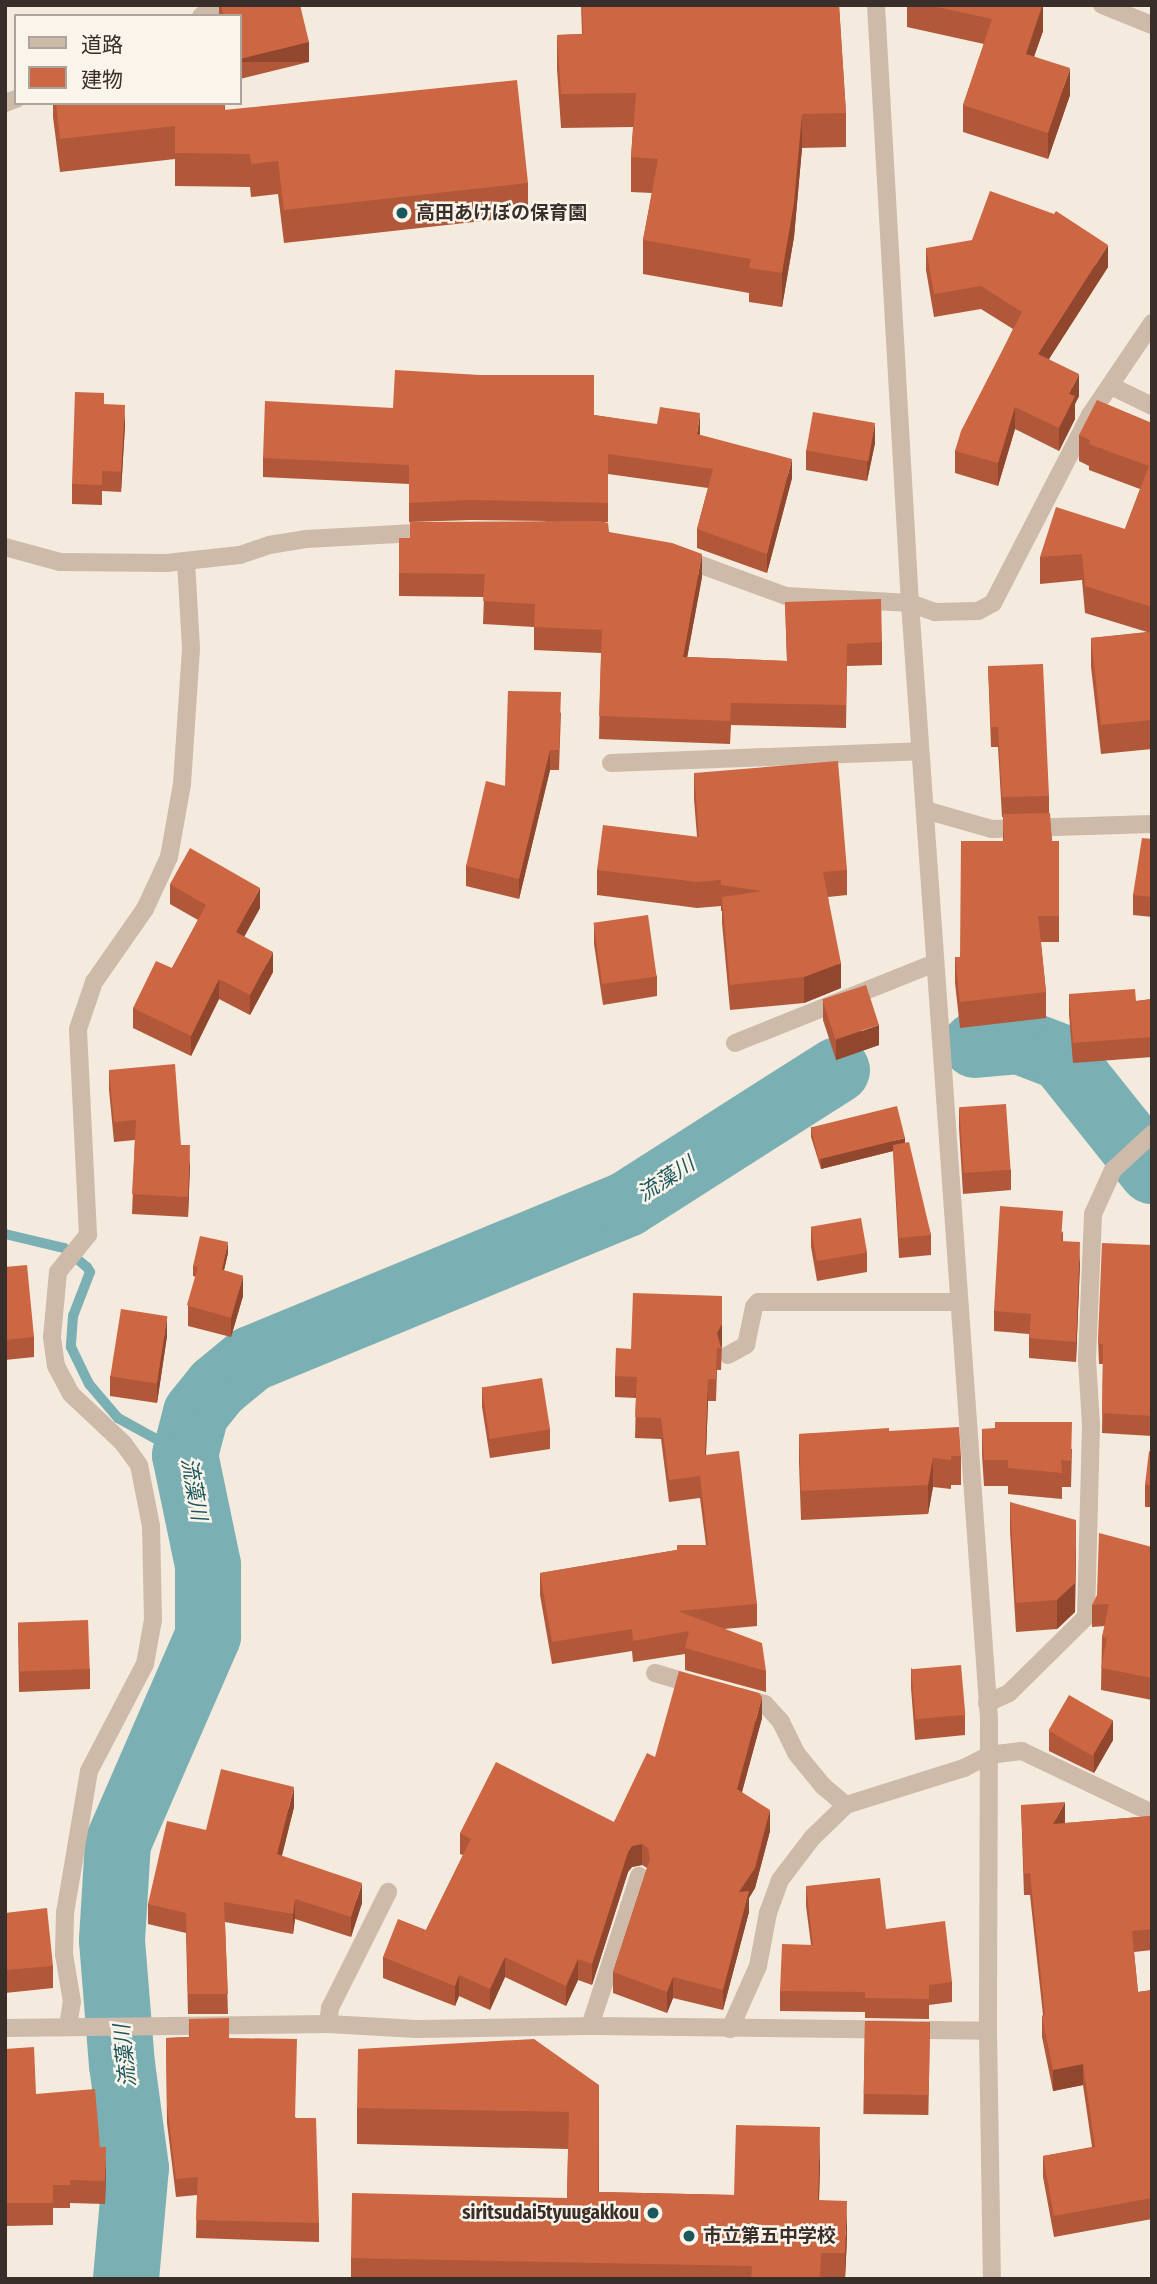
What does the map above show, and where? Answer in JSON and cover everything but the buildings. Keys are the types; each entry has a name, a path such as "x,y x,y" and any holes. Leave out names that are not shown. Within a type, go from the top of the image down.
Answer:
{"street":[{"path":"876,5 910,603 987,1703 992,2279"},
{"path":"1102,5 1152,25"},
{"path":"660,550 786,596 910,603 935,612 978,611 993,603 1090,415 1152,323"},
{"path":"1111,386 1152,406"},
{"path":"5,547 60,562 186,561 240,555 269,545 306,539 458,531"},
{"path":"68,2026 72,2002 64,1954 65,1913 89,1771 145,1664 153,1620 151,1526 138,1465 123,1443 71,1394 56,1366 52,1336 58,1272 88,1235 78,1029 94,982 145,909 169,857 182,784 191,648 186,561"},
{"path":"611,763 920,751"},
{"path":"925,810 992,829 1152,824"},
{"path":"734,1043 935,962"},
{"path":"987,1703 1009,1693 1086,1617 1091,1425 1087,1359 1093,1214 1101,1191 1113,1170 1148,1137"},
{"path":"728,1355 746,1345 754,1307 758,1302 959,1302"},
{"path":"654,1673 765,1704 781,1722 803,1761 823,1786 846,1805"},
{"path":"730,2029 758,1966 768,1913 779,1880 812,1838 846,1805 964,1768 989,1755 1022,1751 1152,1813"},
{"path":"590,2026 639,1876"},
{"path":"328,2024 330,2008 388,1892"},
{"path":"5,2028 328,2024 417,2029 590,2026 988,2031"}],"waterway":[{"name":"流藻川","path":"975,1045 1019,1041 1061,1057 1152,1171"},
{"name":"流藻川","path":"126,2279 136,2168 122,2065 112,1940 118,1843 208,1636 208,1565 185,1455 196,1413 217,1387 251,1359 627,1204 837,1070"},
{"path":"5,1234 64,1248 87,1267 90,1272 73,1316 71,1347 89,1384 118,1418 185,1455"}],"place":[{"name":"高田あけぼの保育園","path":"402,213"},
{"name":"siritsudai5tyuugakkou","path":"653,2213"},
{"name":"市立第五中学校","path":"689,2236"}]}
